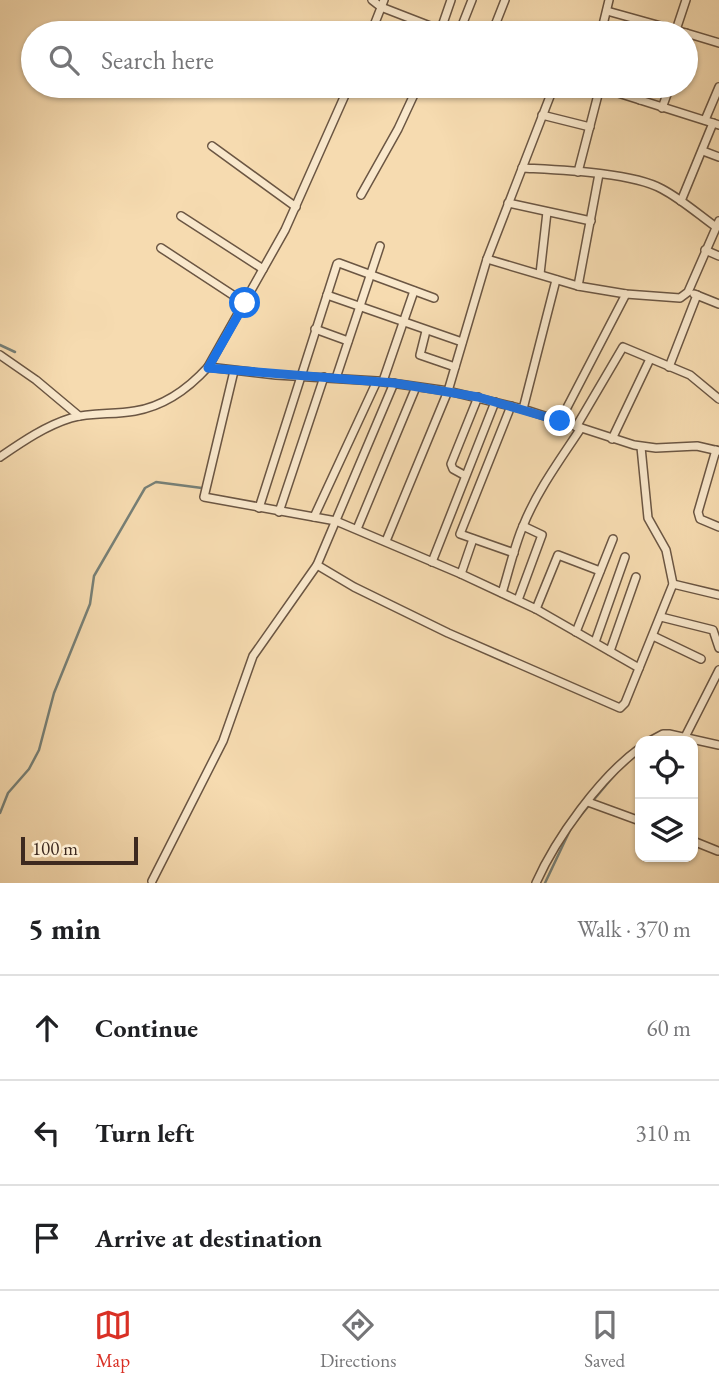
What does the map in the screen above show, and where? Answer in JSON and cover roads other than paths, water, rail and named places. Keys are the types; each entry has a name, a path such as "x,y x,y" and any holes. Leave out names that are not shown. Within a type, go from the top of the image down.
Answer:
{"street":[{"path":"372,0 419,21"},
{"path":"446,21 451,0"},
{"path":"464,21 472,0"},
{"path":"497,21 505,0"},
{"path":"604,21 609,0"},
{"path":"679,21 686,0"},
{"path":"376,21 383,4"},
{"path":"607,11 637,21"},
{"path":"698,38 719,43"},
{"path":"681,201 703,151 719,87"},
{"path":"0,457 41,431 79,416 135,411 175,397 208,368 296,207 344,98"},
{"path":"361,195 412,98"},
{"path":"386,541 447,391 487,259 549,98"},
{"path":"578,172 596,98"},
{"path":"634,98 712,123"},
{"path":"662,108 666,98"},
{"path":"542,115 590,127"},
{"path":"212,146 296,207"},
{"path":"703,151 719,157"},
{"path":"487,259 578,286 626,294 680,298 688,292 718,224 662,188 648,183 599,174 522,168"},
{"path":"578,286 599,174"},
{"path":"508,203 591,221"},
{"path":"540,274 547,212"},
{"path":"181,216 264,269"},
{"path":"336,378 380,246"},
{"path":"161,248 245,303"},
{"path":"705,250 719,256"},
{"path":"259,508 338,263 434,299"},
{"path":"523,409 556,280"},
{"path":"314,517 380,381 414,291"},
{"path":"688,292 719,304"},
{"path":"560,421 626,294"},
{"path":"327,295 462,342"},
{"path":"669,367 697,295"},
{"path":"315,329 348,341"},
{"path":"426,331 420,355 455,367"},
{"path":"502,593 523,526 623,347 690,376 719,399"},
{"path":"0,355 36,380 79,416"},
{"path":"612,439 650,359"},
{"path":"208,368 380,381 447,391 523,409 641,447 697,446 718,450 698,512 702,520 719,527"},
{"path":"234,371 204,495 206,498 336,521 536,609 639,668"},
{"path":"279,512 324,377"},
{"path":"152,881 223,741 253,656 317,565 394,383"},
{"path":"356,529 416,387"},
{"path":"464,475 450,464 478,397"},
{"path":"432,562 495,402"},
{"path":"511,406 460,534 514,553"},
{"path":"317,565 354,587 437,628 622,708 673,584 666,551 648,518 641,447"},
{"path":"517,600 542,535 523,526"},
{"path":"461,574 473,539"},
{"path":"576,632 613,539"},
{"path":"536,609 558,555 600,571"},
{"path":"595,642 625,557"},
{"path":"610,651 636,577"},
{"path":"673,584 719,595"},
{"path":"661,617 713,630 719,648"},
{"path":"653,636 701,659"},
{"path":"686,736 719,670"},
{"path":"659,736 678,736"},
{"path":"698,740 719,745"},
{"path":"536,883 559,840 588,802 635,752"},
{"path":"588,802 635,819"},
{"path":"698,843 718,851"}],"waterway":[{"path":"0,345 15,352"},
{"path":"0,813 8,793 29,769 39,750 54,693 90,604 94,576 145,488 156,482 202,488"},
{"path":"576,821 617,772"},
{"path":"545,883 572,826"}]}
